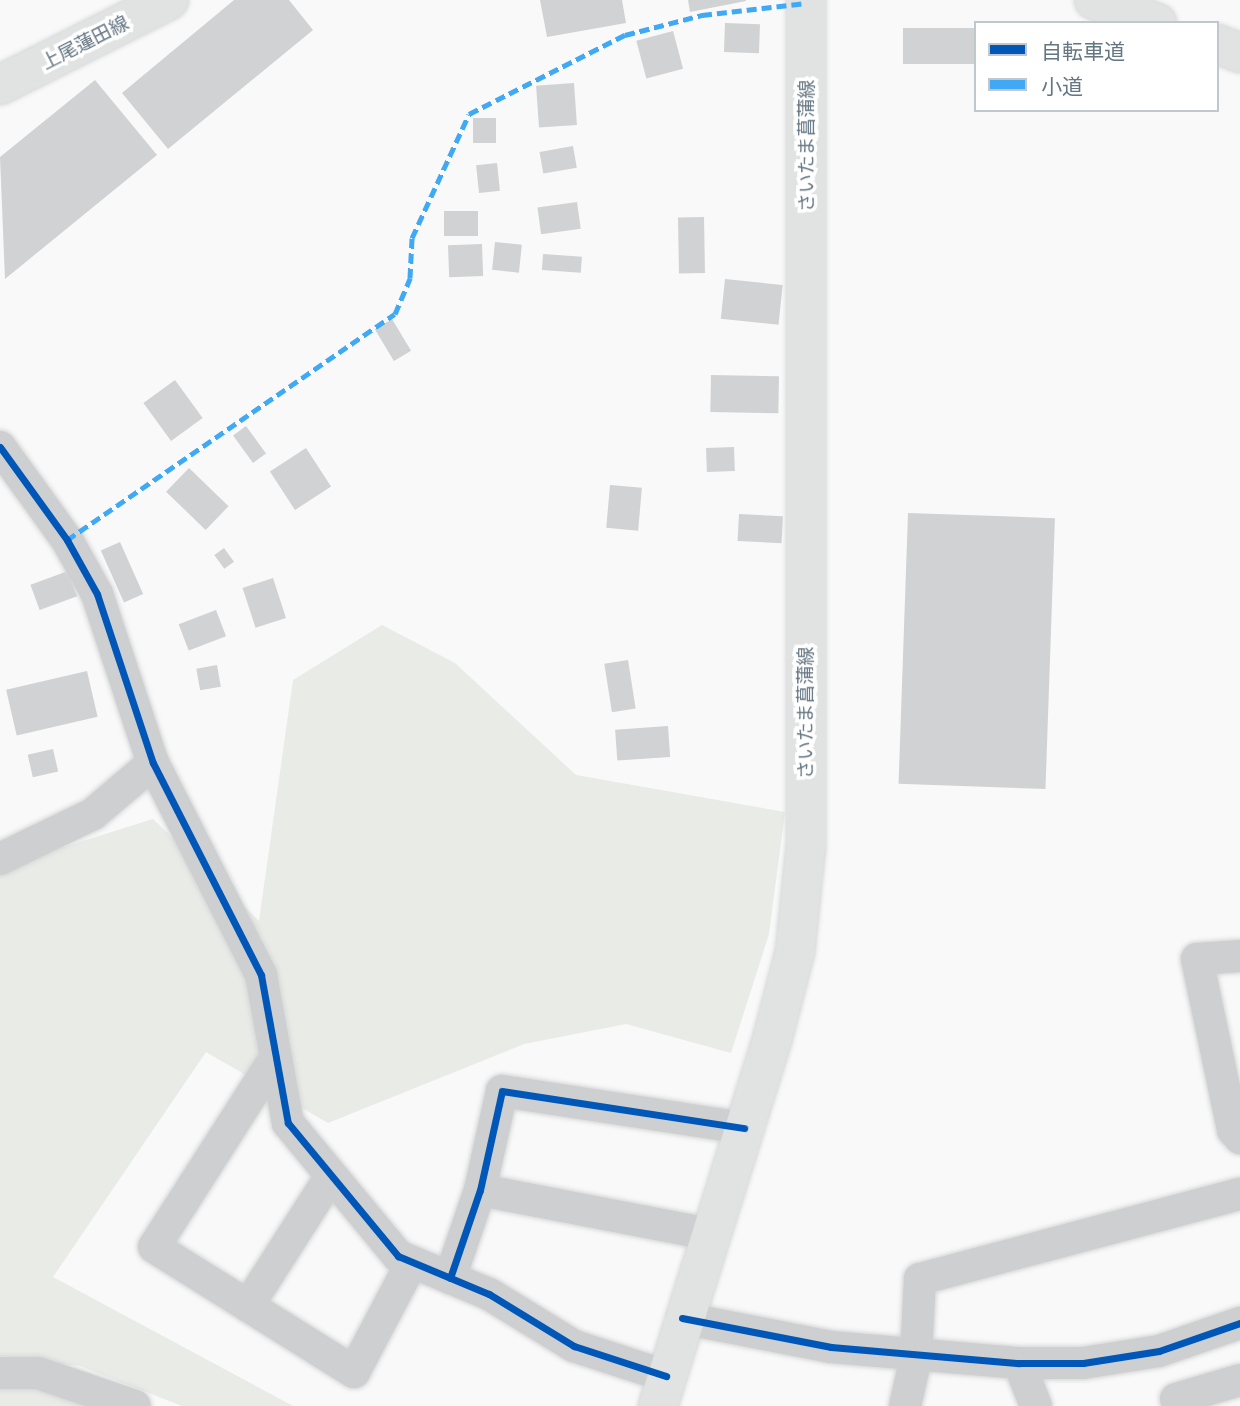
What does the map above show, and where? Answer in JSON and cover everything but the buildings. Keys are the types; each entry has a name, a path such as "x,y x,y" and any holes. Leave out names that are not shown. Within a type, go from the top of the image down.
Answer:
{"main road":[{"name":"上尾蓮田線","path":"0,85 169,0"},
{"name":"さいたま菖蒲線","path":"662,1391 682,1318 744,1128 795,952 806,846 806,0"},
{"path":"1094,0 1152,21"},
{"path":"1219,45 1240,52"}],"street":[{"path":"0,447 67,540 97,594 153,763 261,975 288,1123 330,1178 398,1256 450,1278 662,1391"},
{"path":"0,859 93,814 153,763"},
{"path":"1240,956 1197,959 1233,1130 1240,1138"},
{"path":"275,1058 153,1247 354,1372 412,1262"},
{"path":"450,1278 480,1190 502,1091 744,1128"},
{"path":"248,1306 330,1178"},
{"path":"480,1190 709,1234"},
{"path":"905,1406 916,1357 920,1279 1240,1194"},
{"path":"682,1318 916,1357 1019,1363 1083,1363 1159,1351 1240,1324"},
{"path":"1159,1351 1177,1403 1240,1380"},
{"path":"1019,1363 1036,1406"},
{"path":"0,1373 38,1373 135,1406"}],"shaded area":[{"path":"382,625 455,663 576,775 785,812 769,934 731,1053 626,1024 524,1044 328,1123 206,1052 53,1277 293,1406 182,1406 80,1366 0,1356 0,867 153,819 259,921 293,680"},
{"path":"0,1387 49,1390 105,1406 0,1406"}],"marked path":[{"path":"67,540 395,314 410,278 412,238 469,114 625,35 702,15 806,3"}],"cycle path":[{"path":"0,447 67,540 97,594 153,763 261,975 288,1123 398,1256 489,1294 574,1346 666,1376"},
{"path":"450,1278 480,1190 502,1091 744,1128"},
{"path":"682,1318 831,1347 1019,1363 1083,1363 1159,1351 1240,1323"}]}
